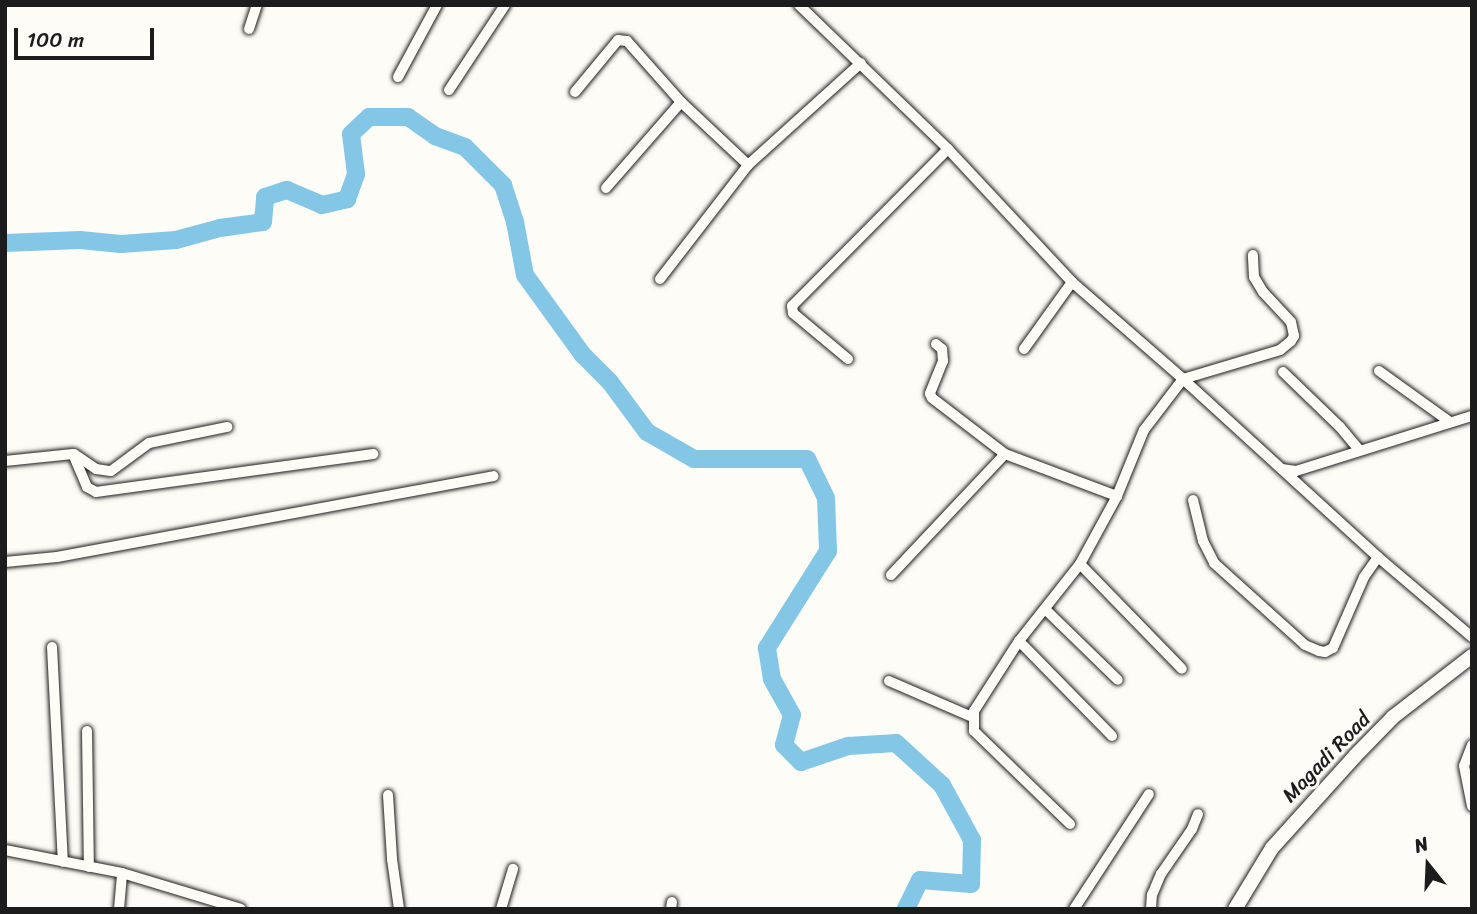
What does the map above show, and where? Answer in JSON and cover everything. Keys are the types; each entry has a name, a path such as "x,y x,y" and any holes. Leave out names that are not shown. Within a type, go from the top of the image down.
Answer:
{"highway":[{"name":"Magadi Road","path":"1235,909 1272,848 1355,755 1393,717 1472,656"}],"street":[{"path":"248,29 257,5"},
{"path":"398,77 437,5"},
{"path":"449,90 505,5"},
{"path":"799,5 948,149 1072,282 1184,379 1378,557 1472,637"},
{"path":"575,92 622,40 627,41 681,102 748,165"},
{"path":"660,279 748,165 861,63"},
{"path":"606,188 681,102"},
{"path":"848,359 793,313 792,306 948,149"},
{"path":"1070,824 974,730 972,717 1019,641 1080,564 1117,496 1144,430 1184,379 1280,349 1294,336 1291,322 1263,292 1254,277 1253,255"},
{"path":"1024,349 1072,282"},
{"path":"936,344 942,349 943,365 930,396 1005,454 1117,496"},
{"path":"1379,371 1450,422"},
{"path":"1283,372 1340,427 1359,450"},
{"path":"1281,469 1296,471 1472,416"},
{"path":"5,461 74,454 96,469 111,471 149,443 227,427"},
{"path":"74,454 87,487 96,492 373,454"},
{"path":"891,575 1005,454"},
{"path":"5,562 57,557 194,533 494,476"},
{"path":"1193,500 1206,551 1214,563 1305,645 1319,651 1325,652 1332,648 1364,577 1378,557"},
{"path":"1080,564 1182,669"},
{"path":"1046,610 1118,680"},
{"path":"1462,631 1472,624"},
{"path":"1019,641 1112,736"},
{"path":"52,647 64,862"},
{"path":"889,681 972,717"},
{"path":"87,731 89,867"},
{"path":"1472,745 1464,766 1472,806"},
{"path":"1074,909 1149,794"},
{"path":"388,795 392,859 399,909"},
{"path":"1150,909 1152,895 1161,874 1192,829 1198,814"},
{"path":"5,850 122,873 241,909"},
{"path":"501,909 513,869"},
{"path":"119,909 122,873"}],"waterway":[{"path":"5,243 80,240 121,244 176,240 220,228 263,222 265,197 287,190 322,205 347,199 356,174 351,134 369,117 408,117 435,136 465,147 503,185 515,222 525,275 583,355 610,382 647,432 694,459 807,459 826,498 828,551 767,648 772,679 792,715 784,745 801,762 848,746 896,743 942,785 972,840 971,884 920,880 906,909"}]}
